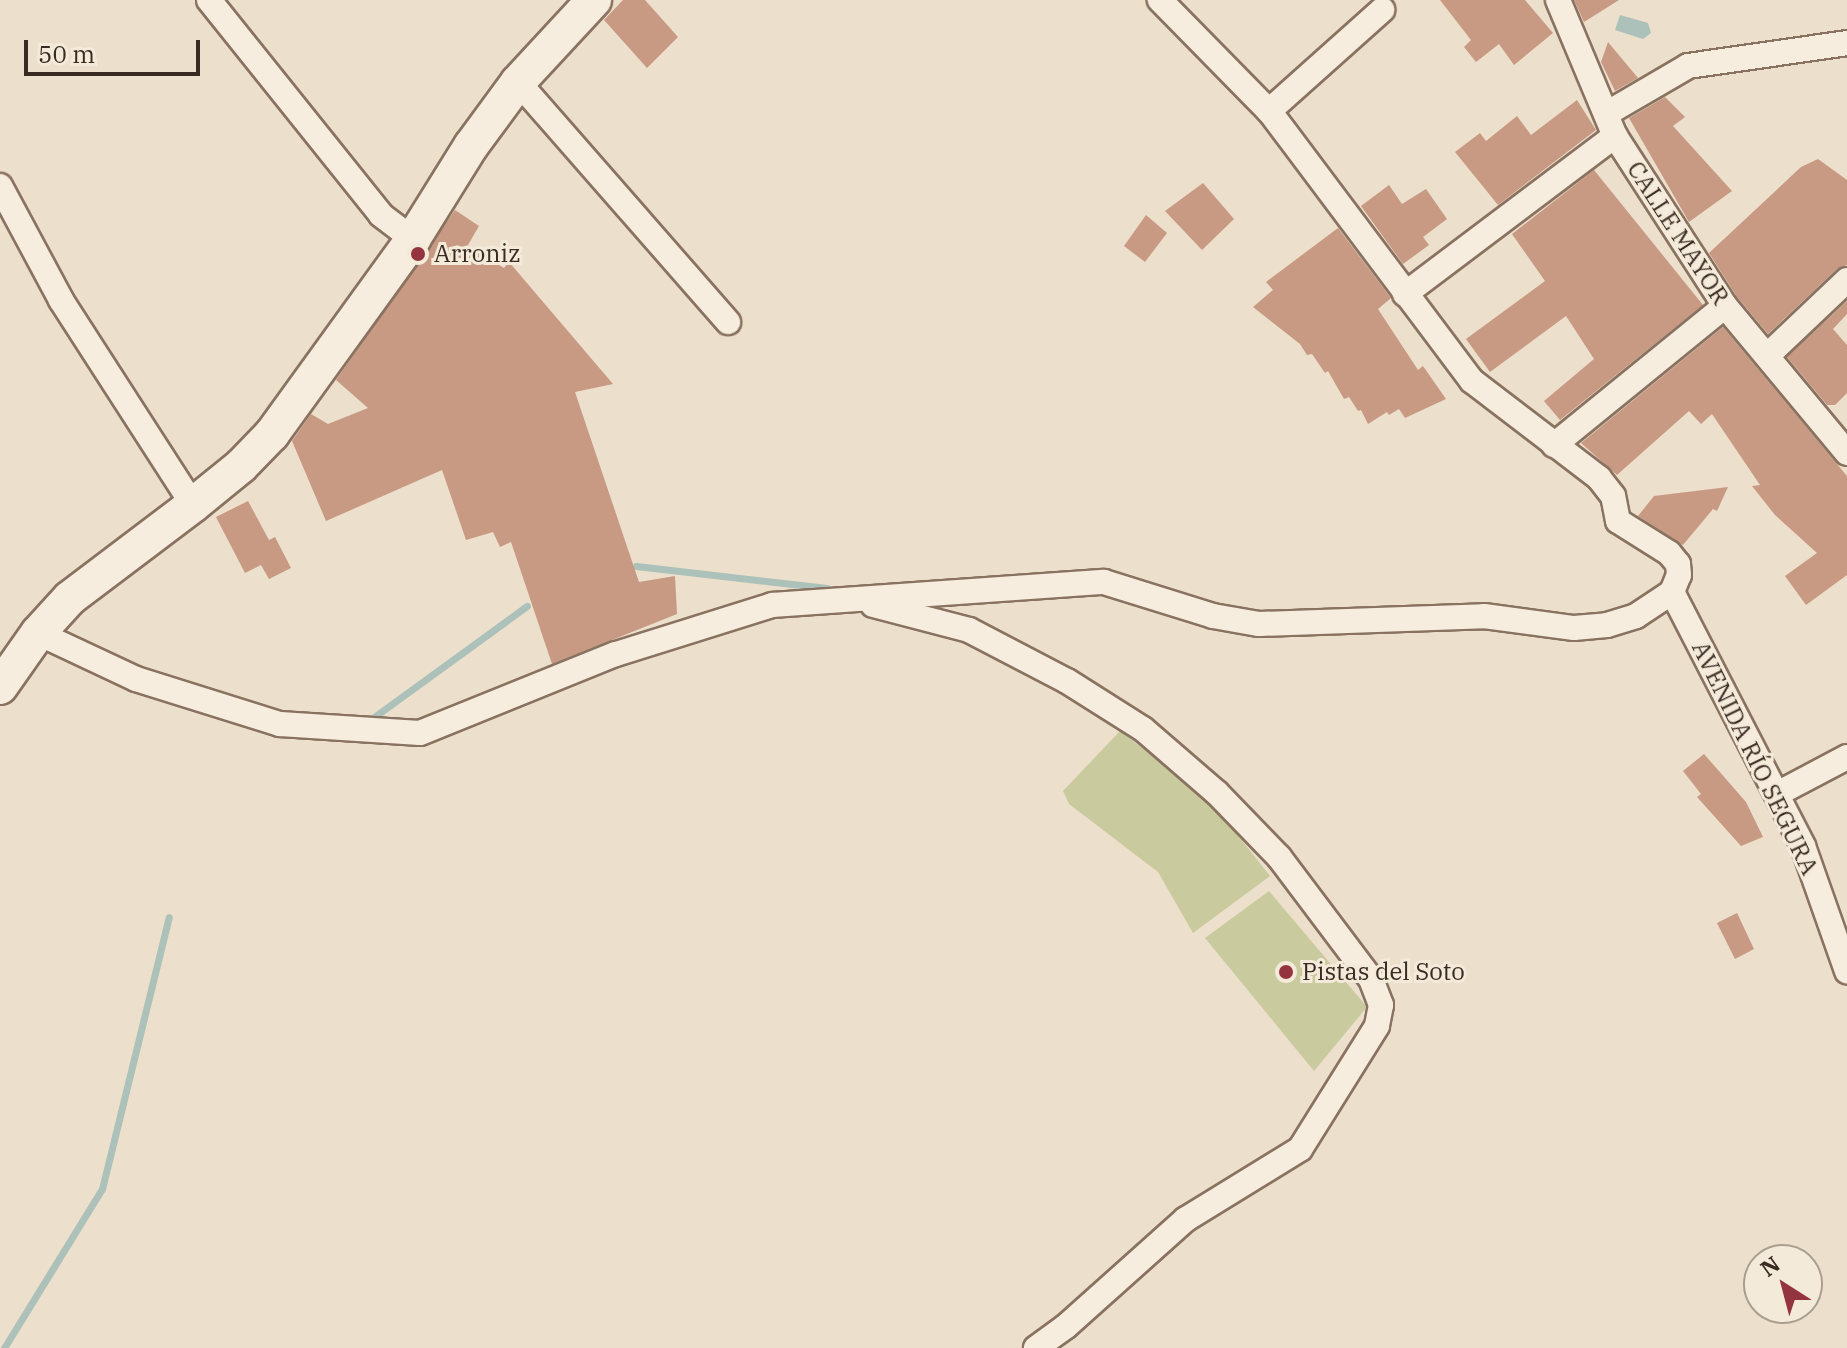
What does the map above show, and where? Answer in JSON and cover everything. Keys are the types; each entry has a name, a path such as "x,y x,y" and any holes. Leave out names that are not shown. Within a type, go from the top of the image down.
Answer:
{"main road":[{"path":"0,687 38,633 87,584 193,505 241,466 272,434 413,239 471,146 518,82 594,0"}],"street":[{"path":"209,0 381,215 413,239"},
{"path":"38,633 136,679 280,724 420,733 616,654 772,605 1104,582 1213,616 1259,624 1484,616 1574,628 1607,625 1636,616 1672,592 1679,575 1678,564 1669,553 1618,521 1608,486 1472,381 1269,111 1160,0"},
{"name":"CALLE MAYOR","path":"1558,0 1610,125 1725,306 1844,442"},
{"path":"1269,111 1382,10"},
{"path":"1405,294 1610,125 1688,66 1847,43"},
{"path":"518,82 728,322"},
{"path":"0,186 61,300 193,505"},
{"path":"1768,355 1847,280"},
{"path":"1554,445 1725,306"},
{"name":"AVENIDA RÍO SEGURA","path":"1672,592 1803,846 1847,971"},
{"path":"851,599 969,630 1067,681 1143,729 1217,793 1279,857 1371,979 1381,1005 1377,1026 1300,1149 1186,1219 1065,1327 1036,1348"},
{"path":"1777,794 1847,757"}],"green space":[{"path":"1120,731 1183,778 1218,810 1270,876 1193,933 1158,872 1069,804 1063,791"},
{"name":"Pistas del Soto","path":"1269,891 1367,1007 1314,1071 1205,938"}],"water":[{"path":"1620,15 1648,23 1651,33 1643,39 1615,30"}],"building":[{"path":"623,0 645,0 678,37 647,68 604,20"},
{"path":"1440,0 1525,0 1553,33 1514,65 1499,44 1476,62 1464,47 1471,40"},
{"path":"1574,0 1619,0 1584,22"},
{"path":"1608,42 1638,78 1615,91 1601,62"},
{"path":"1665,97 1685,117 1673,126 1732,191 1689,222 1629,118"},
{"path":"1577,100 1596,130 1498,205 1455,152 1480,133 1486,141 1517,116 1531,135"},
{"path":"1818,159 1847,180 1847,265 1837,269 1768,334 1737,297 1709,253 1801,167"},
{"path":"1594,170 1703,305 1560,420 1544,401 1594,359 1566,316 1490,372 1466,339 1545,281 1512,234"},
{"path":"1203,183 1234,219 1202,250 1165,211"},
{"path":"1389,185 1402,204 1426,189 1447,219 1423,237 1429,245 1403,264 1361,206"},
{"path":"455,210 479,226 468,245 504,268 509,262 613,384 575,392 639,582 675,576 677,614 552,664 511,542 500,547 493,532 466,540 442,470 326,521 292,441 311,414 328,424 368,408 336,380"},
{"path":"1146,215 1167,233 1145,262 1124,246"},
{"path":"1338,228 1391,298 1378,309 1418,370 1423,366 1446,399 1405,418 1399,409 1389,415 1387,412 1368,424 1361,410 1358,411 1349,397 1344,399 1328,371 1325,373 1312,354 1307,355 1300,344 1253,307 1273,290 1266,282"},
{"path":"1847,301 1847,314 1833,329 1847,345 1847,393 1835,405 1827,405 1787,357"},
{"path":"1723,327 1847,476 1847,575 1806,605 1785,576 1817,553 1775,515 1752,486 1760,485 1712,414 1701,424 1689,411 1617,475 1581,443"},
{"path":"1728,487 1717,511 1713,509 1683,545 1638,516 1654,496"},
{"path":"248,501 269,540 275,537 291,568 269,579 261,565 245,573 216,517"},
{"path":"1704,754 1746,802 1763,837 1741,846 1697,797 1701,794 1683,771"},
{"path":"1737,913 1754,949 1735,959 1717,923"}],"waterway":[{"path":"636,566 827,588"},
{"path":"374,717 527,606"},
{"path":"4,1348 102,1189 169,917"}],"place":[{"name":"Arroniz","path":"418,254"},
{"name":"Pistas del Soto","path":"1286,972"}]}
